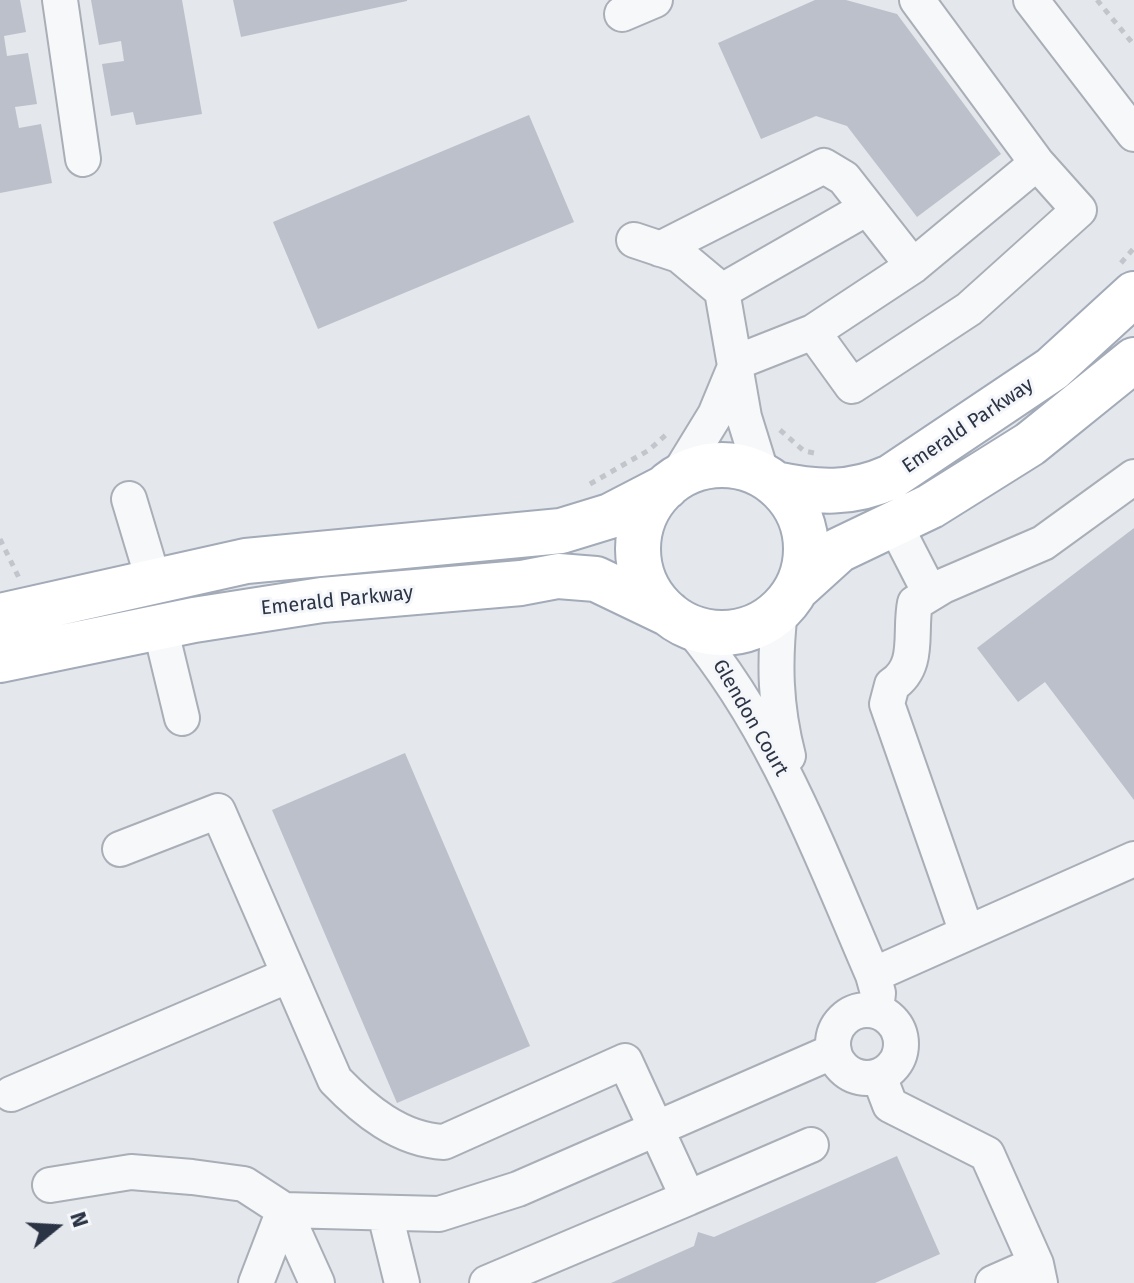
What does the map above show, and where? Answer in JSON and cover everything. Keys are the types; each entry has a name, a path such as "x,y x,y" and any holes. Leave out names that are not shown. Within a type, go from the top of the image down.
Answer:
{"main road":[{"name":"Emerald Parkway","path":"768,480 827,493 864,489 891,477 1052,369 1125,282"},
{"path":"672,482 655,499 641,528 639,559 649,590 680,621 713,633 738,632 760,624 826,558 931,506 1030,444 1134,360"},
{"path":"10,597 153,579 246,561 561,531 610,516 710,465 745,468 768,480 796,510 802,525 806,557 788,599"},
{"name":"Emerald Parkway","path":"0,660 160,627 322,600 577,575 648,601 680,621"}],"street":[{"path":"60,0 83,159"},
{"path":"622,14 655,0"},
{"path":"813,332 852,386 969,309 1079,210 1037,163 917,0"},
{"path":"1031,0 1134,134"},
{"path":"672,482 715,415 737,362 813,332 913,266 1037,163"},
{"path":"768,480 744,417 737,362 722,291 679,255 647,244 824,166 844,178 913,266"},
{"path":"722,291 867,208"},
{"path":"967,933 887,704 892,685 900,680 913,655 915,603 930,593 1043,543 1134,477"},
{"path":"129,499 153,579"},
{"path":"894,523 930,593"},
{"name":"Glendon Court","path":"788,599 774,668 778,717 804,814"},
{"name":"Glendon Court","path":"680,621 719,661 745,702 804,814 873,975 878,993 876,1011"},
{"path":"160,627 182,718"},
{"path":"120,849 218,811 335,1080 368,1113 427,1141 444,1142 625,1061 688,1198"},
{"path":"873,975 1134,859"},
{"path":"11,1094 289,975"},
{"path":"864,1010 876,1011 893,1021 901,1039 897,1061 879,1076 868,1078 846,1071 834,1051 833,1040 843,1019 864,1010"},
{"path":"50,1185 131,1172 244,1184 284,1210 439,1214 518,1189 834,1051"},
{"path":"879,1076 890,1105 987,1154 1038,1273 993,1283"},
{"path":"487,1283 811,1145"},
{"path":"256,1283 284,1210"},
{"path":"284,1210 317,1283"},
{"path":"385,1214 402,1283"}],"path":[{"path":"1097,0 1134,45"},
{"path":"1125,282 1134,248"},
{"path":"773,419 778,429 804,451 817,454"},
{"path":"580,487 649,450 675,427"},
{"path":"0,539 10,597"}],"building":[{"path":"0,0 20,0 26,32 4,36 7,56 28,53 37,104 15,107 19,128 41,124 52,183 0,193"},
{"path":"91,0 182,0 202,114 136,125 133,112 111,116 102,64 124,61 121,41 99,45"},
{"path":"233,0 407,0 407,1 241,37"},
{"path":"815,0 846,0 897,14 1001,154 917,217 847,126 816,116 761,139 718,43"},
{"path":"529,115 574,222 318,329 273,222"},
{"path":"1134,528 1134,800 1045,682 1018,702 977,648"},
{"path":"405,753 530,1046 397,1103 272,810"},
{"path":"897,1156 940,1254 875,1283 611,1283 694,1246 698,1232 714,1237"}]}
